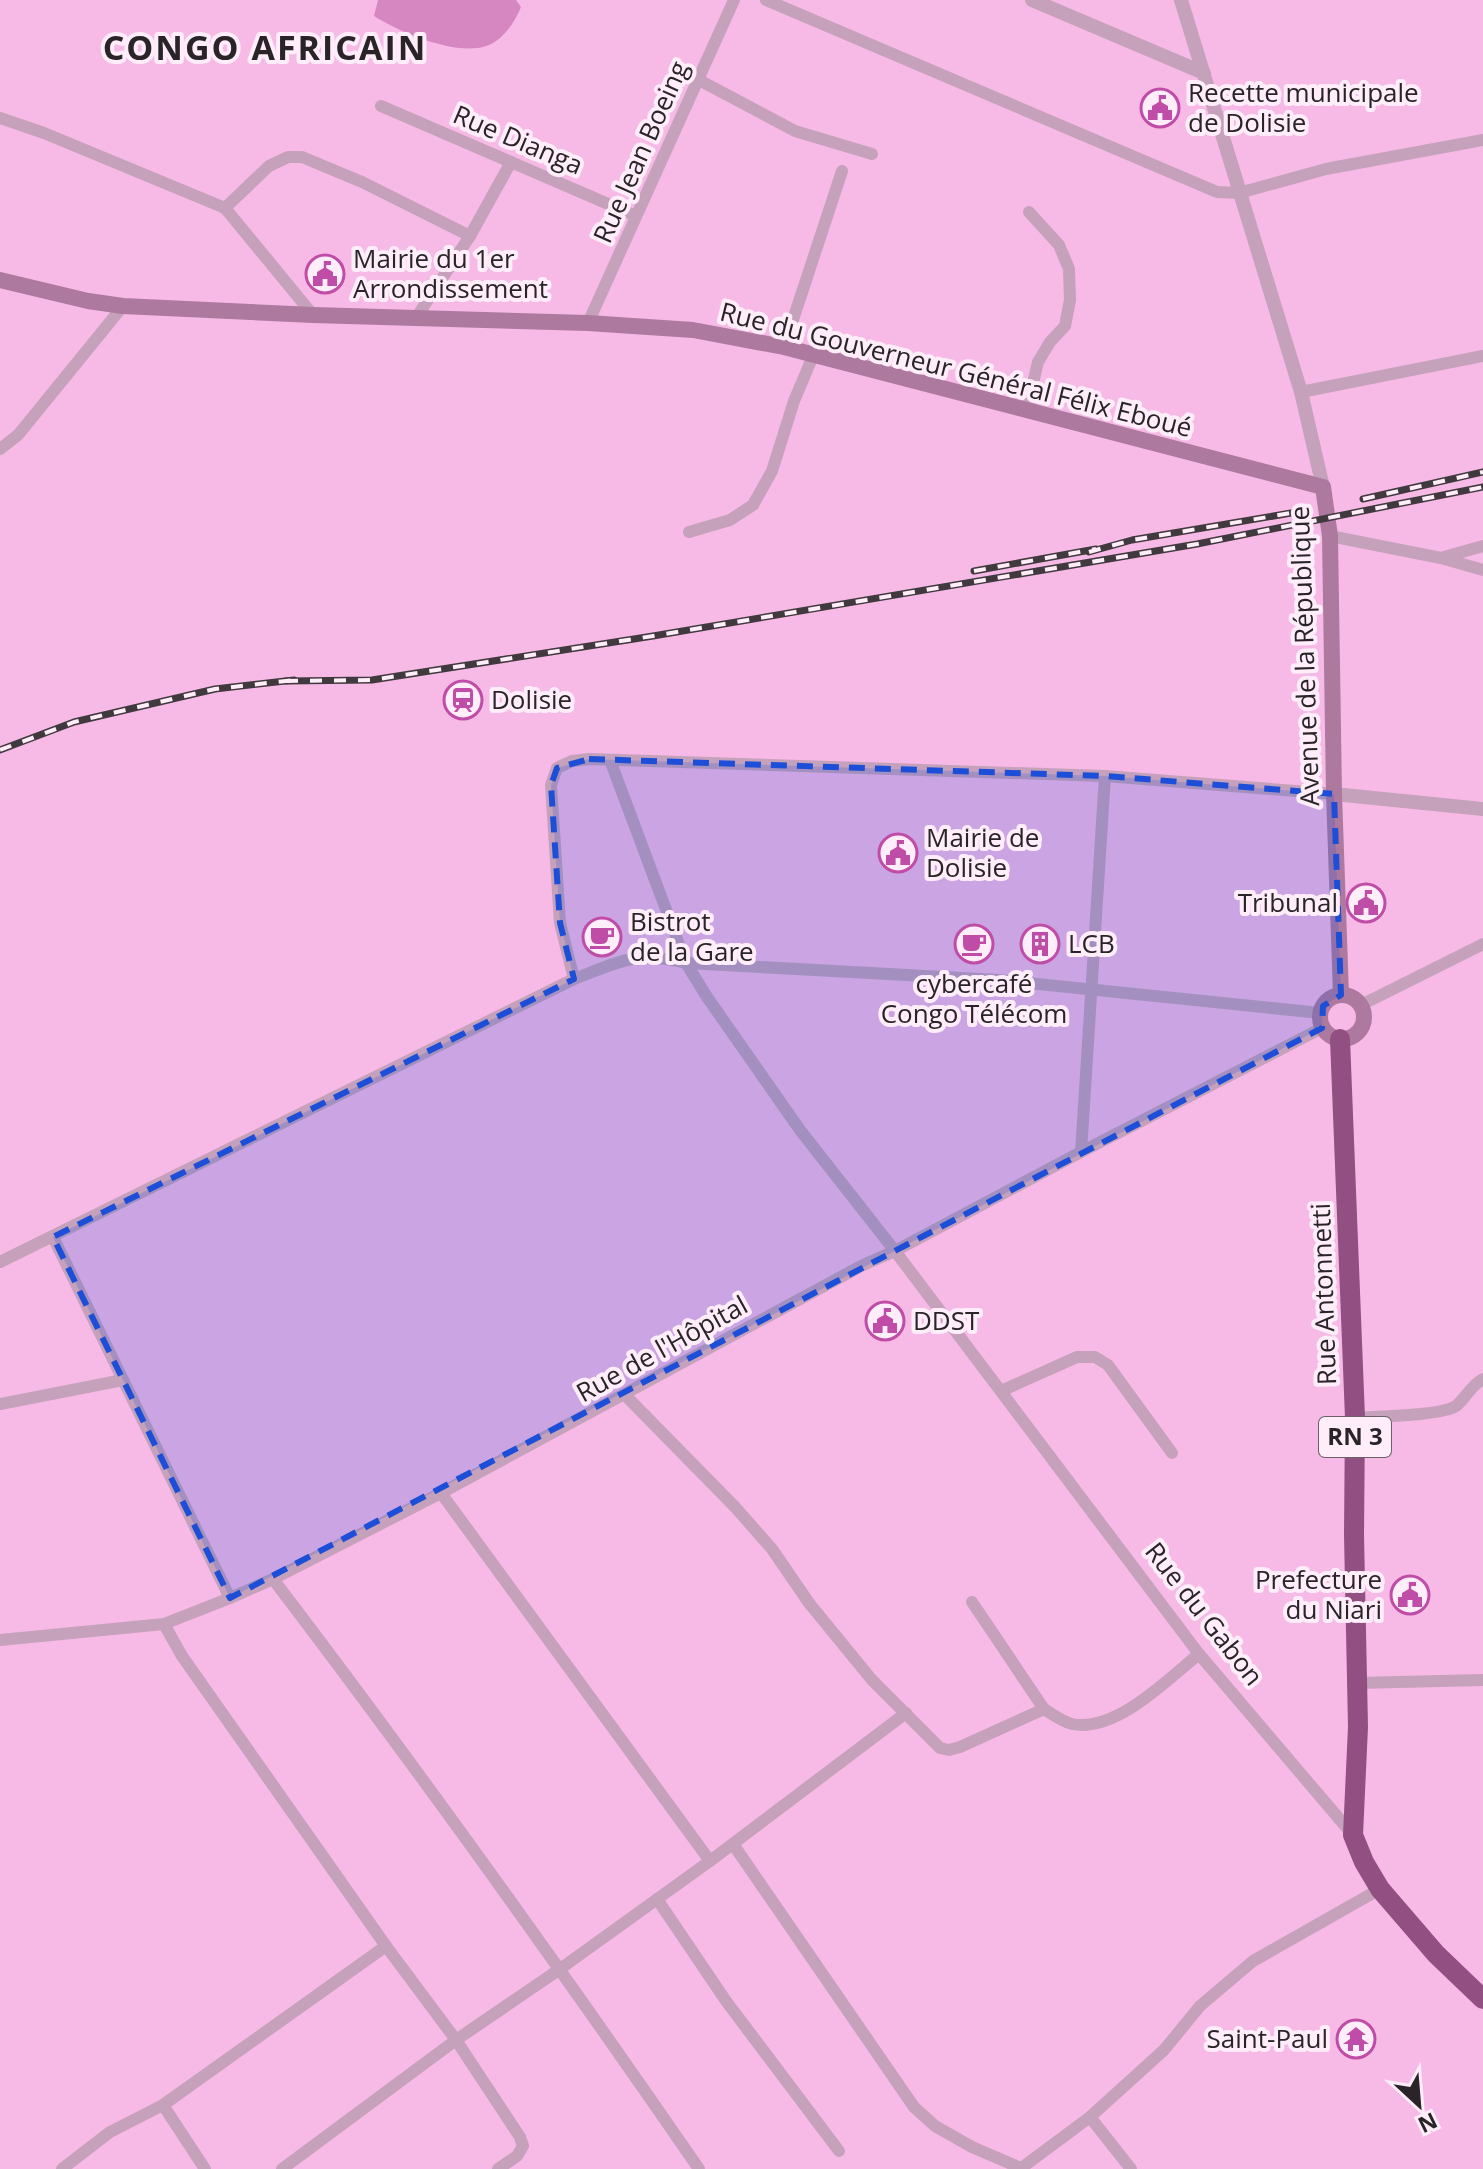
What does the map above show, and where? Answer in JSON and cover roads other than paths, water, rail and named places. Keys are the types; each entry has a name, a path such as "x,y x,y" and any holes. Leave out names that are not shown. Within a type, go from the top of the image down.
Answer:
{"highway":[{"name":"Rue Antonnetti","path":"1327,1027 1355,1418 1358,1727 1353,1835"},
{"name":"Rue du Gabon","path":"1353,1835 1380,1889 1436,1954 1483,1999"}],"main road":[{"name":"Rue du Gouverneur Général Félix Eboué","path":"0,280 123,306 588,323 693,330 784,347 1323,487"},
{"name":"Avenue de la République","path":"1323,487 1330,536 1341,995"},
{"path":"1341,995 1355,998 1361,1005 1363,1025 1358,1033 1349,1038 1327,1027 1327,1000 1341,995"}],"street":[{"name":"Rue Jean Boeing","path":"588,323 734,0"},
{"path":"766,0 1217,192 1239,193 1326,169 1483,140"},
{"path":"1032,0 1204,73"},
{"name":"Avenue de la République","path":"1181,0 1301,392 1323,487"},
{"path":"697,79 795,131 872,154"},
{"name":"Rue Dianga","path":"381,106 636,216"},
{"path":"0,118 225,208 313,315"},
{"path":"225,208 269,166 288,157 302,157 362,182 470,236"},
{"path":"416,318 470,236 511,162"},
{"path":"784,347 842,171"},
{"path":"1027,409 1038,362 1050,342 1065,326 1070,300 1069,269 1059,245 1029,212"},
{"path":"0,449 18,435 123,306"},
{"path":"689,532 730,520 753,505 772,471 794,401 813,356"},
{"path":"1301,392 1483,356"},
{"path":"1330,536 1441,558 1483,570"},
{"path":"1441,558 1483,546"},
{"name":"Rue du Gabon","path":"610,760 686,963 707,997 800,1130 1199,1654 1353,1835"},
{"path":"574,979 560,923 551,785 557,768 572,761 733,761 1105,776 1483,809"},
{"path":"1081,1152 1105,776"},
{"path":"1361,1005 1483,944"},
{"path":"0,1262 574,979 629,957 659,957 686,963 999,980 1093,989 1327,1027"},
{"name":"Rue de l'Hôpital","path":"0,1640 164,1624 273,1579 441,1493 850,1272 1327,1027"},
{"path":"53,1237 230,1598"},
{"path":"1001,1391 1077,1357 1095,1357 1108,1365 1172,1453"},
{"path":"1355,1418 1441,1412 1455,1406 1483,1379"},
{"path":"0,1404 123,1380"},
{"path":"625,1395 735,1507 772,1549 809,1603 872,1680 940,1748 949,1750 960,1747 1044,1709"},
{"path":"441,1493 710,1861"},
{"path":"273,1579 387,1728 699,2169"},
{"path":"972,1602 1044,1709 1071,1724 1095,1723 1119,1715 1199,1654"},
{"path":"164,1624 182,1656 456,2040 520,2137 523,2146 517,2156 498,2169"},
{"path":"1356,1683 1483,1680"},
{"path":"282,2169 456,2040 710,1861 906,1713"},
{"path":"733,1844 914,2107 935,2126 972,2147 1022,2169 1090,2117 1164,2050 1200,2006 1243,1968 1380,1889"},
{"path":"657,1899 726,2001 839,2151"},
{"path":"62,2169 110,2132 163,2105 386,1946"},
{"path":"163,2105 205,2169"},
{"path":"1090,2117 1131,2169"}],"railway":[{"path":"1363,499 1483,472"},
{"path":"286,681 372,680 653,636 1197,544 1483,487"},
{"path":"1089,552 1132,540 1297,512"},
{"path":"974,571 1096,549"},
{"path":"0,750 74,722 215,689 294,680"}],"place":[{"name":"Recette municipale de Dolisie","path":"1160,108"},
{"name":"Mairie du 1er Arrondissement","path":"325,274"},
{"name":"Dolisie","path":"463,700"},
{"name":"Mairie de Dolisie","path":"898,853"},
{"name":"Tribunal","path":"1366,903"},
{"name":"Bistrot de la Gare","path":"602,937"},
{"name":"cybercafé Congo Télécom","path":"974,944"},
{"name":"LCB","path":"1040,944"},
{"name":"DDST","path":"885,1321"},
{"name":"Prefecture du Niari","path":"1410,1595"},
{"name":"Saint-Paul","path":"1356,2039"}],"district":[{"name":"CONGO AFRICAIN","path":"265,48"}]}
